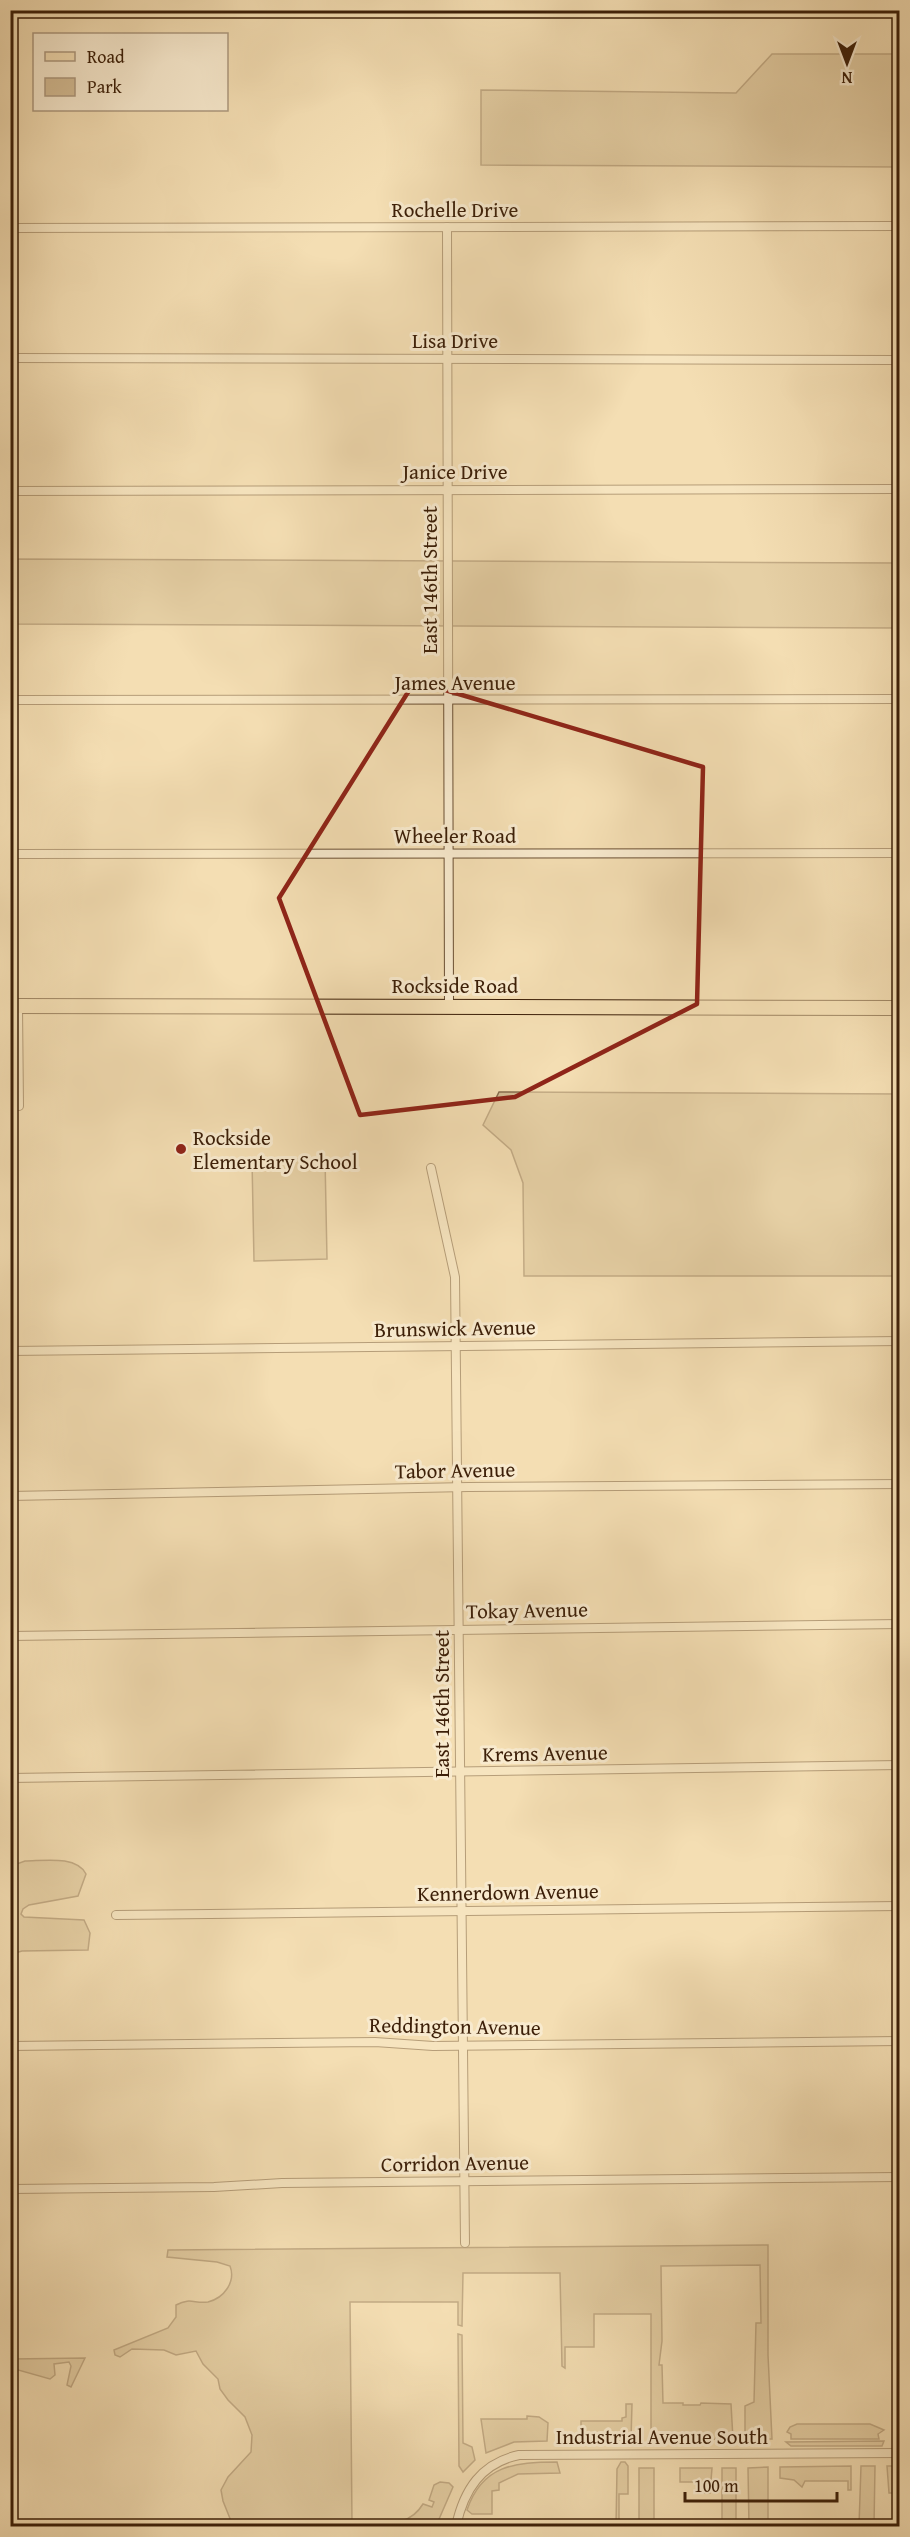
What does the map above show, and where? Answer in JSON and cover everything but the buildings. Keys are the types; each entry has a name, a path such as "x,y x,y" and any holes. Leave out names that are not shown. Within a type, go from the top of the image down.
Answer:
{"main road":[{"name":"Rockside Road","path":"14,1006 900,1008"}],"street":[{"name":"Rochelle Drive","path":"10,228 900,226"},
{"name":"East 146th Street","path":"447,227 449,1006"},
{"name":"Lisa Drive","path":"10,358 900,360"},
{"name":"Janice Drive","path":"10,491 900,489"},
{"name":"James Avenue","path":"10,700 900,699"},
{"name":"Wheeler Road","path":"10,854 900,853"},
{"path":"14,1006 20,1107"},
{"name":"East 146th Street","path":"431,1168 455,1277 465,2243"},
{"name":"Brunswick Avenue","path":"10,1351 900,1341"},
{"name":"Tabor Avenue","path":"10,1496 457,1487 900,1484"},
{"name":"Tokay Avenue","path":"10,1636 900,1624"},
{"name":"Krems Avenue","path":"10,1778 900,1765"},
{"name":"Kennerdown Avenue","path":"116,1915 900,1905"},
{"name":"Reddington Avenue","path":"10,2046 375,2042 463,2046 900,2041"},
{"name":"Corridon Avenue","path":"10,2189 465,2181 900,2177"},
{"name":"Industrial Avenue South","path":"455,2524 467,2491 481,2473 501,2460 519,2456 900,2453"}],"highlighted area":[{"path":"415,681 703,767 697,1004 515,1097 360,1115 279,898"}],"green space":[{"path":"772,54 899,54 899,167 481,165 481,90 736,93"},
{"path":"10,559 899,563 899,628 11,624"},
{"path":"499,1092 899,1094 899,1276 524,1276 523,1183 511,1150 483,1125"},
{"path":"325,1158 327,1259 254,1261 252,1160"},
{"path":"58,1860 75,1864 86,1874 78,1896 29,1905 23,1909 21,1914 24,1917 84,1920 90,1933 88,1950 22,1951 15,1953 11,1962 11,1866 25,1861"},
{"path":"768,2245 768,2355 772,2439 745,2439 745,2406 754,2402 756,2323 761,2323 760,2265 661,2266 662,2341 659,2365 662,2365 663,2403 731,2404 733,2439 651,2440 651,2314 594,2314 594,2347 565,2347 565,2368 562,2366 560,2273 463,2273 462,2326 458,2325 458,2302 350,2302 352,2524 360,2526 233,2526 221,2490 228,2477 251,2452 252,2435 245,2417 228,2400 220,2389 218,2379 203,2364 196,2351 176,2355 164,2350 132,2349 120,2357 115,2355 114,2350 168,2328 176,2317 176,2305 189,2301 214,2300 224,2293 230,2283 230,2266 217,2262 167,2257 168,2250"},
{"path":"458,2334 462,2335 463,2443 472,2447 475,2460 463,2472 459,2466"},
{"path":"85,2358 71,2387 67,2385 71,2366 69,2362 54,2364 55,2375 50,2379 11,2368 11,2359"},
{"path":"626,2404 632,2404 631,2440 581,2440 581,2421 622,2421 622,2418 626,2417"},
{"path":"527,2416 539,2417 548,2423 547,2441 514,2442 486,2453 481,2419 527,2419"},
{"path":"797,2424 870,2424 884,2430 878,2434 879,2439 791,2439 791,2434 787,2432 790,2427"},
{"path":"884,2441 882,2446 791,2446 786,2442"},
{"path":"557,2462 560,2473 518,2474 499,2483 499,2490 492,2491 492,2514 472,2514 467,2510 473,2495 481,2484 502,2469 527,2463"},
{"path":"621,2462 625,2462 628,2466 628,2494 619,2494 619,2526 616,2526 617,2469"},
{"path":"851,2466 851,2490 848,2490 848,2481 805,2481 802,2487 794,2480 780,2478 780,2467"},
{"path":"861,2466 875,2466 874,2526 859,2526"},
{"path":"887,2466 899,2466 899,2526 896,2526 896,2493 889,2493"},
{"path":"768,2467 768,2526 749,2526 748,2468"},
{"path":"639,2468 654,2468 654,2526 639,2526"},
{"path":"680,2468 712,2468 710,2493 699,2493 699,2482 680,2482"},
{"path":"722,2468 736,2468 736,2526 722,2526"},
{"path":"440,2482 449,2483 453,2487 436,2526 370,2526 370,2523 393,2523 406,2519 418,2511 423,2504 432,2507 434,2502 429,2500 434,2485"}],"place":[{"name":"Rockside Elementary School","path":"181,1149"}]}
